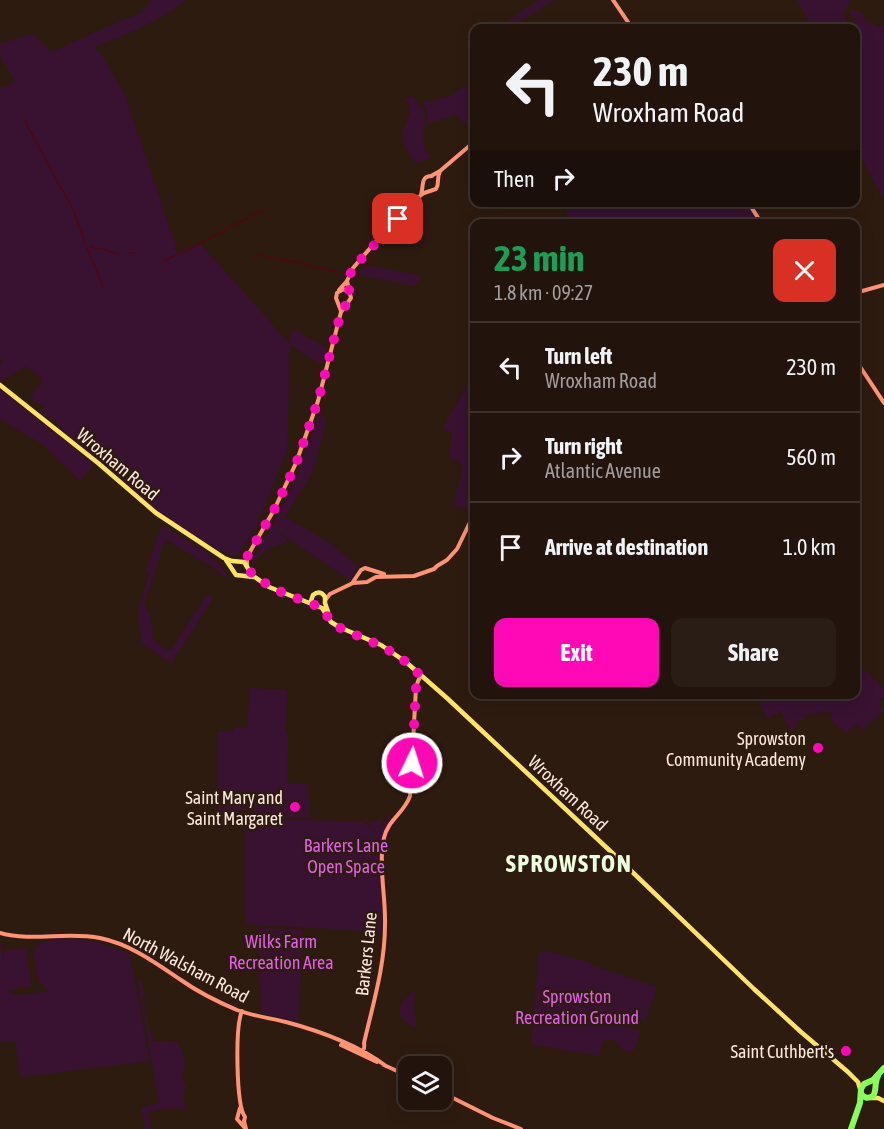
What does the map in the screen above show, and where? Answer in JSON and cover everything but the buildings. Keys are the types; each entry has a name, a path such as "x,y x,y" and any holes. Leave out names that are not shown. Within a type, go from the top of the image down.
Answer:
{"highway":[{"path":"853,1129 862,1086 882,1070"},
{"path":"853,1129 862,1105 874,1095 875,1083 882,1070"},
{"path":"867,1083 872,1084 875,1089"},
{"path":"861,1093 864,1097 870,1098"}],"main road":[{"name":"Wroxham Road","path":"0,385 98,463 156,513 224,558 236,575 255,578 324,611 331,622 384,647 406,662 623,863 754,989 850,1074 858,1082 861,1093"},
{"name":"Wroxham Road","path":"224,558 243,562 255,578"},
{"path":"233,569 237,561"},
{"path":"244,575 247,567"},
{"name":"Wroxham Road","path":"297,598 322,593"},
{"path":"322,593 328,612 335,624"},
{"name":"Wroxham Road","path":"311,597 316,607"},
{"path":"316,607 323,605 325,601"},
{"name":"Wroxham Road","path":"850,1074 867,1083"},
{"path":"875,1089 884,1100"},
{"path":"870,1098 884,1100"}],"street":[{"path":"613,0 628,23"},
{"path":"420,196 424,179 441,171 470,146"},
{"path":"341,312 336,296 353,268 420,196 437,188 437,179 441,171"},
{"path":"431,176 437,179"},
{"path":"423,188 429,191"},
{"path":"247,567 247,557 274,510 296,464 318,401 341,312 351,298 347,281"},
{"path":"860,292 884,285"},
{"path":"339,290 345,289 349,292"},
{"path":"338,302 346,304"},
{"path":"860,367 884,403"},
{"path":"322,593 338,590 353,583 367,582 380,576 420,575 434,569 460,545 470,523"},
{"path":"237,561 247,557"},
{"path":"353,583 363,568 393,576"},
{"path":"370,569 373,574 372,578"},
{"path":"358,575 364,582"},
{"path":"325,601 338,590"},
{"name":"Barkers Lane","path":"360,1051 375,1000 384,946 386,917 382,847 385,832 406,805 410,796 416,688 421,676"},
{"name":"North Walsham Road","path":"0,933 23,937 77,935 112,941 141,954 208,996 242,1011 322,1034 398,1072"},
{"path":"242,1011 238,1029 241,1107 237,1119 246,1129"},
{"path":"452,1098 521,1129"},
{"path":"240,1114 245,1117 242,1122"}],"green space":[{"path":"152,0 187,0 154,21 95,47 97,51 99,50 125,95 177,253 200,243 289,343 293,329 327,348 322,365 290,345 287,450 258,522 243,548 234,557 222,550 221,552 163,515 124,482 123,476 128,470 122,464 112,468 105,467 77,444 55,421 44,415 43,406 34,401 31,396 42,378 26,366 0,380 0,365 3,362 0,358 0,88 16,83 0,56 0,44 33,34 52,52 141,13"},
{"path":"539,0 554,0 516,24 501,24"},
{"path":"797,0 849,0 851,4 843,11 847,20 856,23 850,11 857,11 863,14 863,20 879,28 884,26 884,199 860,153 860,24 810,24"},
{"path":"470,84 470,128 455,115 428,124 427,112 423,103 450,96"},
{"path":"413,96 424,115 424,140 430,158 415,163 403,140 404,128 410,114 410,107 405,99"},
{"path":"563,207 749,207 757,219 571,219"},
{"path":"365,265 422,276 415,286 359,275"},
{"path":"470,380 470,511 454,505 463,465 449,456 453,434 443,428"},
{"path":"0,387 94,464 80,481 42,444 0,419"},
{"path":"319,414 326,418 326,424 312,474 285,517 329,542 357,566 350,580 280,533 289,540 270,549 276,538 271,546 250,565 283,506 299,471"},
{"path":"162,525 206,552 226,571 225,579 213,567 170,541 164,543 144,605 149,613 155,642 171,650 205,597 209,594 213,599 172,663 142,644 138,611 149,574 145,572"},
{"path":"860,666 884,688 884,697 878,704 884,710 863,730 857,724 846,733 833,723 830,711 805,715 802,720 795,722 796,729 791,730 781,711 768,718 757,699 860,699"},
{"path":"250,688 287,690 287,783 308,784 310,817 255,819 254,810 238,810 237,822 218,826 217,732 234,732 234,728 247,727"},
{"path":"384,818 397,819 391,829 386,847 384,843 380,853 380,838 365,820 367,819 370,823 381,820 383,825 389,821"},
{"name":"Barkers Lane Open Space","path":"291,820 363,821 379,837 382,932 246,924 246,824"},
{"name":"Wilks Farm Recreation Area","path":"257,928 303,930 298,1022 262,1013"},
{"path":"57,938 91,941 130,954 149,1061 21,1077 15,1041 0,1042 0,941 4,964 3,951 26,948 31,986 8,990 18,995 49,991 39,978 34,952 40,944"},
{"name":"Sprowston Recreation Ground","path":"549,951 591,963 591,965 657,987 645,1021 629,1016 625,1026 641,1031 633,1052 619,1049 620,1044 608,1039 602,1042 599,1056 531,1044 539,953"},
{"path":"142,980 145,997 143,998 153,1041 177,1041 185,1063 182,1077 186,1086 183,1098 187,1109 184,1113 182,1108 148,1112 151,1129 145,1129 141,1108 159,1103 138,981"},
{"path":"413,992 415,993 413,1010 417,1025 415,1027 404,1020 400,1011 404,1001"}],"waterway":[{"path":"24,119 27,123"},
{"path":"27,125 56,179"},
{"path":"57,181 71,205 85,242"},
{"path":"188,250 264,209"},
{"path":"90,246 118,254"},
{"path":"87,248 103,286"},
{"path":"180,254 186,251"},
{"path":"128,253 135,253"},
{"path":"163,261 178,254"},
{"path":"254,256 272,257"},
{"path":"274,258 313,266"},
{"path":"315,267 338,272"}],"place":[{"name":"Sprowston Community Academy","path":"818,748"},
{"name":"Saint Mary and Saint Margaret","path":"295,807"},
{"name":"Saint Cuthbert's","path":"846,1051"}],"district":[{"name":"SPROWSTON","path":"569,863"}],"route":[{"path":"398,219 353,268 347,281 351,298 341,312 308,433 285,488 264,530 247,557 247,562 252,575 269,587 322,608 331,622 384,647 421,676 416,688 412,763"}]}
